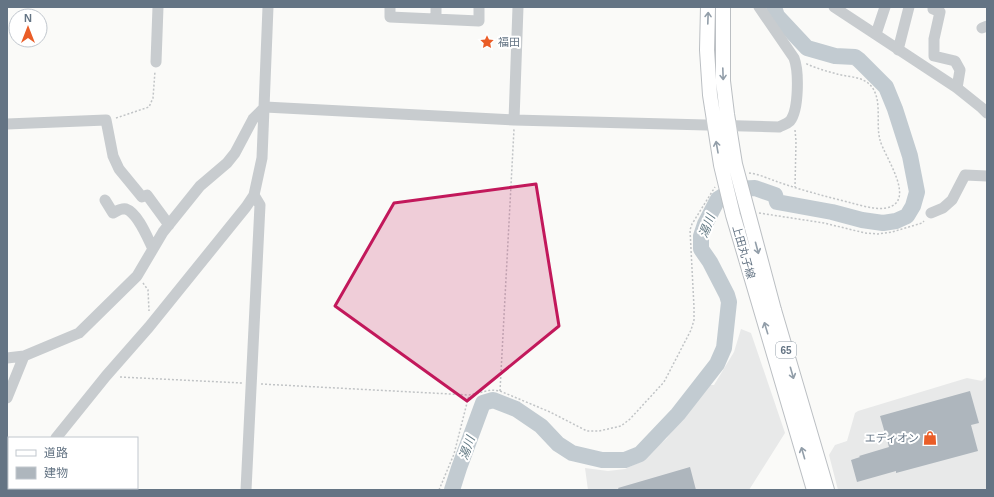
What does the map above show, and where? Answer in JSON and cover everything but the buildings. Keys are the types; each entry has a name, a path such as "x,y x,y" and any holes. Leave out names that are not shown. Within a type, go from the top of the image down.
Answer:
{"main road":[{"name":"上田丸子線","path":"708,7 708,69 714,125 725,183 733,215 814,490"},
{"name":"上田丸子線","path":"723,7 723,81 728,126 738,177 774,310 827,490"}],"street":[{"path":"156,62 158,7"},
{"path":"57,437 106,376 149,327 246,207 254,195 262,158 268,7"},
{"path":"390,7 390,17 479,21 480,7"},
{"path":"436,7 436,19"},
{"path":"514,120 518,7"},
{"path":"7,358 24,356 80,333 137,276 169,225 200,186 227,163 235,153 253,119 265,107 514,120 779,127 791,120 796,111 797,67 794,58 759,7"},
{"path":"834,7 957,88 987,113"},
{"path":"876,34 885,7"},
{"path":"898,50 909,7"},
{"path":"933,7 933,9 940,12 934,39 934,56 955,61 960,70 957,88"},
{"path":"7,124 106,120 113,156 119,169 142,197 147,195 169,225"},
{"path":"931,213 943,208 952,200 965,175 987,176"},
{"path":"246,490 260,205 254,195"},
{"path":"105,200 113,213 120,210 126,210 139,221 153,249"},
{"path":"7,398 24,356"}],"path":[{"path":"738,177 751,172 795,187 852,203 880,208 889,207 895,204 898,200 900,195 899,182 879,139 877,122 878,103 874,89 862,79 811,66 794,58"},
{"path":"106,120 149,107 153,98 156,62"},
{"path":"500,391 514,120"},
{"path":"791,120 796,134 795,187"},
{"path":"106,376 469,395 491,390 500,391 550,412 587,431 610,430 620,426 630,419 664,382 691,330 694,313 690,230 692,224 717,184 725,183"},
{"path":"747,213 757,212 824,223 865,233 878,234 892,232 922,223 931,213"},
{"path":"137,276 146,285 148,290 149,327"},
{"path":"439,490 454,454 469,395"}],"highlighted area":[{"path":"536,184 559,326 467,401 335,306 394,203"}],"shaded area":[{"path":"741,329 751,333 785,433 749,490 588,490 585,468 608,471 625,469 638,463 666,439 710,385 714,385 734,352"},
{"path":"987,376 987,490 838,490 829,455 835,445 847,441 855,413 967,378 982,381"}],"waterway":[{"name":"湯川","path":"452,490 483,403 493,400 516,409 541,426 558,444 572,453 602,460 625,460 640,454 678,414 717,364 724,348 729,302 710,262 701,249 701,236 705,224 718,199 734,189 755,188 775,195 777,202 832,212 862,220 883,223 896,221 907,216 913,206 917,192 910,156 895,109 886,87 855,57 835,56 807,48 777,16 774,7"}],"place":[{"name":"福田","path":"487,42"},
{"name":"エディオン","path":"930,438"}]}
